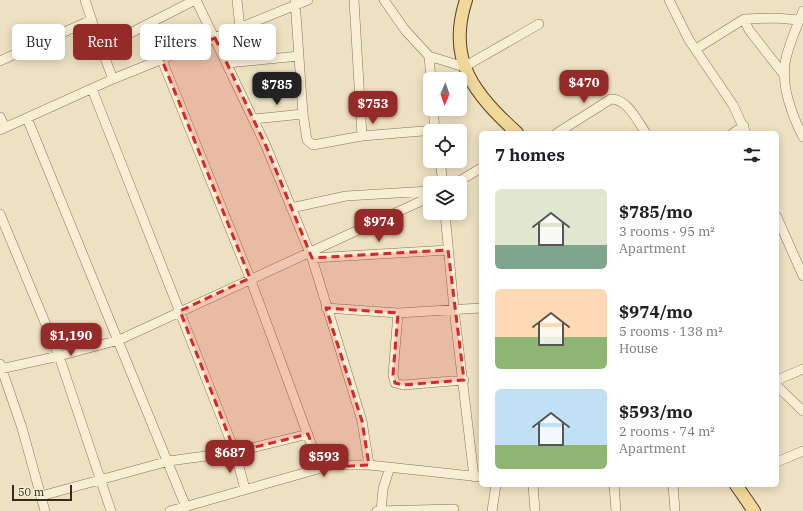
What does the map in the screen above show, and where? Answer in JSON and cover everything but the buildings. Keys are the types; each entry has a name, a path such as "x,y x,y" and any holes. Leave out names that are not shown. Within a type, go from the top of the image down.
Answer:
{"main road":[{"path":"466,0 461,22 460,47 464,67 482,99 515,131"},
{"path":"737,487 754,511"}],"street":[{"path":"85,0 92,24"},
{"path":"132,32 195,0 216,38 253,119 311,255 326,308 362,421 369,465"},
{"path":"237,0 240,24"},
{"path":"248,24 295,2 308,0"},
{"path":"354,0 362,136"},
{"path":"384,0 405,30 429,56 464,67 539,24"},
{"path":"669,0 689,40 733,105 745,129"},
{"path":"295,2 303,114 307,140 310,144 313,145 362,136 423,131"},
{"path":"803,11 786,59 785,76 791,106 803,137"},
{"path":"696,49 744,19 775,18 799,20"},
{"path":"744,19 749,30 785,76"},
{"path":"0,61 91,20"},
{"path":"211,40 219,37"},
{"path":"228,63 299,56"},
{"path":"429,56 430,72"},
{"path":"106,60 113,79"},
{"path":"0,117 3,129 113,79 162,60 250,278 320,468"},
{"path":"92,89 235,452 246,489"},
{"path":"560,131 611,99 618,99 624,103 645,131"},
{"path":"253,119 303,114"},
{"path":"27,118 169,461 186,507"},
{"path":"467,176 479,169"},
{"path":"290,208 346,196 423,191"},
{"path":"45,511 22,428 1,367 59,356 119,340 250,278 311,255 423,200"},
{"path":"0,214 59,356 111,511"},
{"path":"170,511 186,507 205,506 246,489 320,468 338,465 369,465 477,477 454,309 446,220"},
{"path":"779,222 803,276"},
{"path":"311,255 448,250"},
{"path":"326,308 398,313 479,308"},
{"path":"398,313 392,375 395,383 403,385 464,380"},
{"path":"779,379 803,369"},
{"path":"779,388 803,411"},
{"path":"41,496 100,478 169,461 235,452 308,434"},
{"path":"779,461 803,451"},
{"path":"381,511 383,488 390,467"},
{"path":"492,511 496,487"},
{"path":"533,487 535,511"},
{"path":"614,487 616,511"},
{"path":"673,487 675,511"},
{"path":"377,511 454,509"}],"highlighted area":[{"path":"215,38 266,146 312,258 448,250 464,380 403,385 395,383 393,375 398,313 326,308 362,421 369,465 320,468 308,434 235,452 180,311 250,278 162,60"}]}
